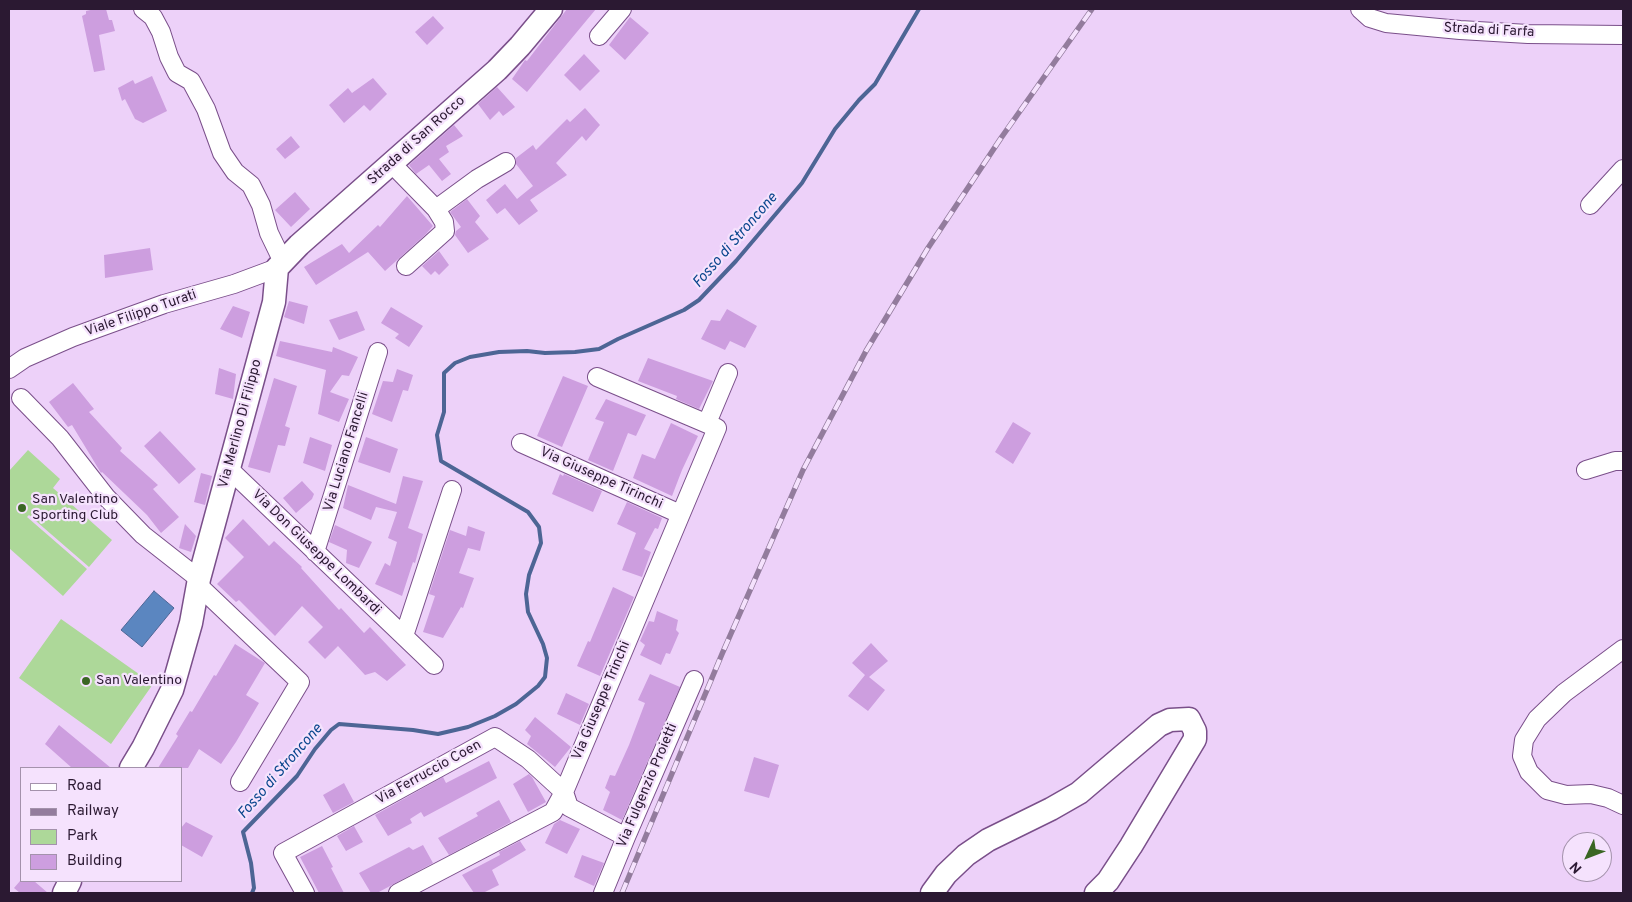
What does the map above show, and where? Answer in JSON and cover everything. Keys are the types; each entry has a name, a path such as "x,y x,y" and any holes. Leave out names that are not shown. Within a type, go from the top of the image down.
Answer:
{"main road":[{"name":"Strada di San Rocco","path":"280,265 508,58 551,9"},
{"name":"Via Merlino Di Filippo","path":"131,767 143,748 172,690 274,302 280,265"},
{"path":"932,893 946,874 966,855 988,840 1079,793 1159,725 1170,720 1189,719 1196,731 1195,739 1108,881 1096,893"}],"street":[{"path":"143,9 153,17 161,32 169,57 177,73 192,81 206,109 222,153 235,172 251,185 261,205 280,265"},
{"path":"599,36 622,9"},
{"name":"Strada di Farfa","path":"1360,9 1370,18 1386,23 1528,34 1623,35"},
{"path":"436,208 477,179 506,162"},
{"path":"391,163 436,208 444,222 445,231 406,266"},
{"path":"1590,205 1623,168"},
{"name":"Viale Filippo Turati","path":"9,369 25,358 82,334 164,304 234,284 280,265"},
{"name":"Via Luciano Fancelli","path":"315,552 378,352"},
{"name":"Via Giuseppe Trinchi","path":"398,893 553,812 564,792 680,514 712,425 728,373"},
{"path":"598,377 712,425"},
{"path":"21,398 60,438 106,497 144,535 199,582 300,682 240,782"},
{"name":"Via Giuseppe Tirinchi","path":"521,443 680,514"},
{"path":"1586,470 1615,461 1623,461"},
{"name":"Via Don Giuseppe Lombardi","path":"229,470 434,665"},
{"path":"404,636 452,490"},
{"path":"1623,650 1564,693 1537,719 1524,740 1522,756 1529,772 1547,790 1566,795 1592,794 1608,798 1623,806"},
{"name":"Via Fulgenzio Proietti","path":"603,893 694,680"},
{"name":"Via Ferruccio Coen","path":"305,893 283,853 495,738 528,759 564,792 569,807 626,837"}],"green space":[{"path":"28,450 60,479 53,488 112,540 89,567 29,515 27,517 87,569 63,596 9,548 9,471"},
{"name":"San Valentino","path":"61,619 153,684 111,744 19,678"}],"water":[{"path":"154,591 174,608 142,647 121,630"}],"building":[{"path":"106,9 115,31 99,35 105,70 94,72 82,16 86,14 86,11"},
{"path":"567,9 596,9 527,92 512,79 525,60 527,61"},
{"path":"433,16 444,28 427,45 415,32"},
{"path":"630,17 649,33 625,60 609,45"},
{"path":"584,54 600,71 580,91 564,75"},
{"path":"152,76 167,111 143,123 135,119 125,99 122,101 118,88 133,80 135,84"},
{"path":"373,78 387,94 370,111 364,105 344,123 329,105 348,88 352,93"},
{"path":"497,87 515,107 503,116 499,111 490,120 478,104"},
{"path":"585,108 600,125 586,141 582,136 556,163 567,175 530,200 538,211 519,225 505,208 497,214 486,200 505,184 517,199 533,186 516,164 516,158 533,145 536,150 567,119 570,122"},
{"path":"454,125 463,136 446,146 449,152 439,159 451,174 442,181 429,165 416,174 409,165"},
{"path":"291,136 300,147 285,159 276,149"},
{"path":"295,192 310,209 291,227 275,210"},
{"path":"407,196 433,226 426,234 385,271 368,252 316,285 304,267 342,244 349,253 378,225 380,227"},
{"path":"467,199 480,216 475,222 489,239 468,253 455,235 456,231 461,227 450,212"},
{"path":"150,248 153,270 105,278 104,255"},
{"path":"439,251 449,265 439,275 435,271 431,275 422,266"},
{"path":"289,301 308,306 304,324 284,317"},
{"path":"233,306 250,312 242,338 220,329"},
{"path":"391,307 423,326 409,347 395,338 399,334 381,323"},
{"path":"727,309 757,326 745,348 730,341 725,350 701,339 711,320 720,321"},
{"path":"357,311 365,330 339,340 329,320"},
{"path":"280,341 332,352 333,347 358,357 349,376 342,375 330,392 349,399 339,422 318,414 326,370 276,356"},
{"path":"648,358 713,381 699,409 676,399 677,396 638,381"},
{"path":"219,368 236,374 233,399 215,394"},
{"path":"397,369 413,375 408,391 403,390 392,422 372,414 383,381 393,382"},
{"path":"563,376 588,386 562,447 537,436"},
{"path":"274,378 297,386 285,426 290,428 285,446 278,445 270,473 248,467"},
{"path":"73,383 94,409 89,412 122,448 120,451 158,485 153,489 179,517 161,533 147,515 101,473 72,425 68,427 49,402"},
{"path":"606,399 646,415 636,436 628,433 613,471 588,460 604,422 595,419"},
{"path":"1013,422 1031,433 1013,464 995,452"},
{"path":"671,423 698,436 672,496 633,478 642,454 655,459"},
{"path":"160,431 196,469 179,484 144,446"},
{"path":"310,437 332,445 325,471 303,463"},
{"path":"366,437 398,449 390,473 358,462"},
{"path":"201,473 212,476 205,505 194,502"},
{"path":"560,474 563,476 564,474 602,491 593,512 552,494"},
{"path":"403,476 423,481 408,528 423,534 415,563 413,562 402,596 375,584 385,563 390,566 397,542 388,538 397,512 376,507 371,520 343,508 348,485 396,504"},
{"path":"302,481 314,494 312,499 296,513 283,498"},
{"path":"627,502 662,518 658,529 655,528 644,549 651,552 642,577 622,570 636,533 617,524"},
{"path":"243,519 269,546 274,541 302,567 339,610 341,608 364,633 370,627 406,665 387,681 375,672 365,675 338,646 325,659 308,642 323,627 302,606 275,636 239,600 236,602 217,584 244,557 225,538"},
{"path":"185,524 196,536 191,552 179,548"},
{"path":"335,525 372,542 359,568 346,563 347,550 329,542"},
{"path":"468,526 485,532 480,551 468,548 459,573 474,578 463,608 461,607 443,638 423,632 435,596 429,594 450,530 466,536"},
{"path":"613,587 634,597 600,676 577,666 588,641 590,642"},
{"path":"657,611 678,620 676,630 679,633 670,654 666,653 661,665 640,655 645,645 640,641 649,621 654,622"},
{"path":"871,643 888,661 869,677 885,690 868,711 848,696 865,675 852,663"},
{"path":"235,644 265,663 246,695 259,703 236,742 221,764 199,749 188,768 159,767 178,736 176,734 190,711 192,712 214,675 216,676"},
{"path":"650,674 680,687 622,820 603,810 610,792 605,788 610,775 615,776 629,745 645,703 638,700"},
{"path":"566,693 589,704 580,725 557,714"},
{"path":"535,717 571,747 555,767 527,744 531,736 525,730"},
{"path":"59,725 110,767 71,767 45,744"},
{"path":"754,757 779,765 769,798 744,791"},
{"path":"489,761 497,778 424,817 421,812 410,819 412,823 388,836 375,815 443,777 446,783"},
{"path":"529,774 546,802 528,812 513,784"},
{"path":"344,783 354,802 333,813 323,795"},
{"path":"499,800 511,822 449,855 438,838 478,816 476,813"},
{"path":"560,820 580,829 567,854 545,843 554,824"},
{"path":"186,822 213,836 202,857 182,846 182,827"},
{"path":"354,826 363,842 346,851 337,836"},
{"path":"520,841 526,850 492,870 499,885 483,893 474,893 462,875 500,855 499,852"},
{"path":"423,845 433,863 377,893 371,893 359,873 409,847 413,850"},
{"path":"322,846 344,893 319,893 300,857"},
{"path":"582,855 604,863 594,886 574,877"},
{"path":"20,881 35,882 48,893 20,893 14,888"}],"waterway":[{"name":"Fosso di Stroncone","path":"252,893 254,888 251,863 243,832 297,776 315,749 331,730 339,724 438,734 468,727 495,716 516,704 538,686 545,677 547,658 543,644 528,612 526,594 529,575 541,543 539,527 528,512 441,461 437,435 444,412 444,373 455,363 470,357 499,352 527,351 545,353 599,349 684,310 699,300 736,261 802,183 835,129 875,84 919,9"}],"railway":[{"path":"622,893 722,654 803,470 866,351 928,248 1001,138 1092,9"}],"place":[{"name":"San Valentino Sporting Club","path":"22,508"},
{"name":"San Valentino","path":"86,681"}]}
